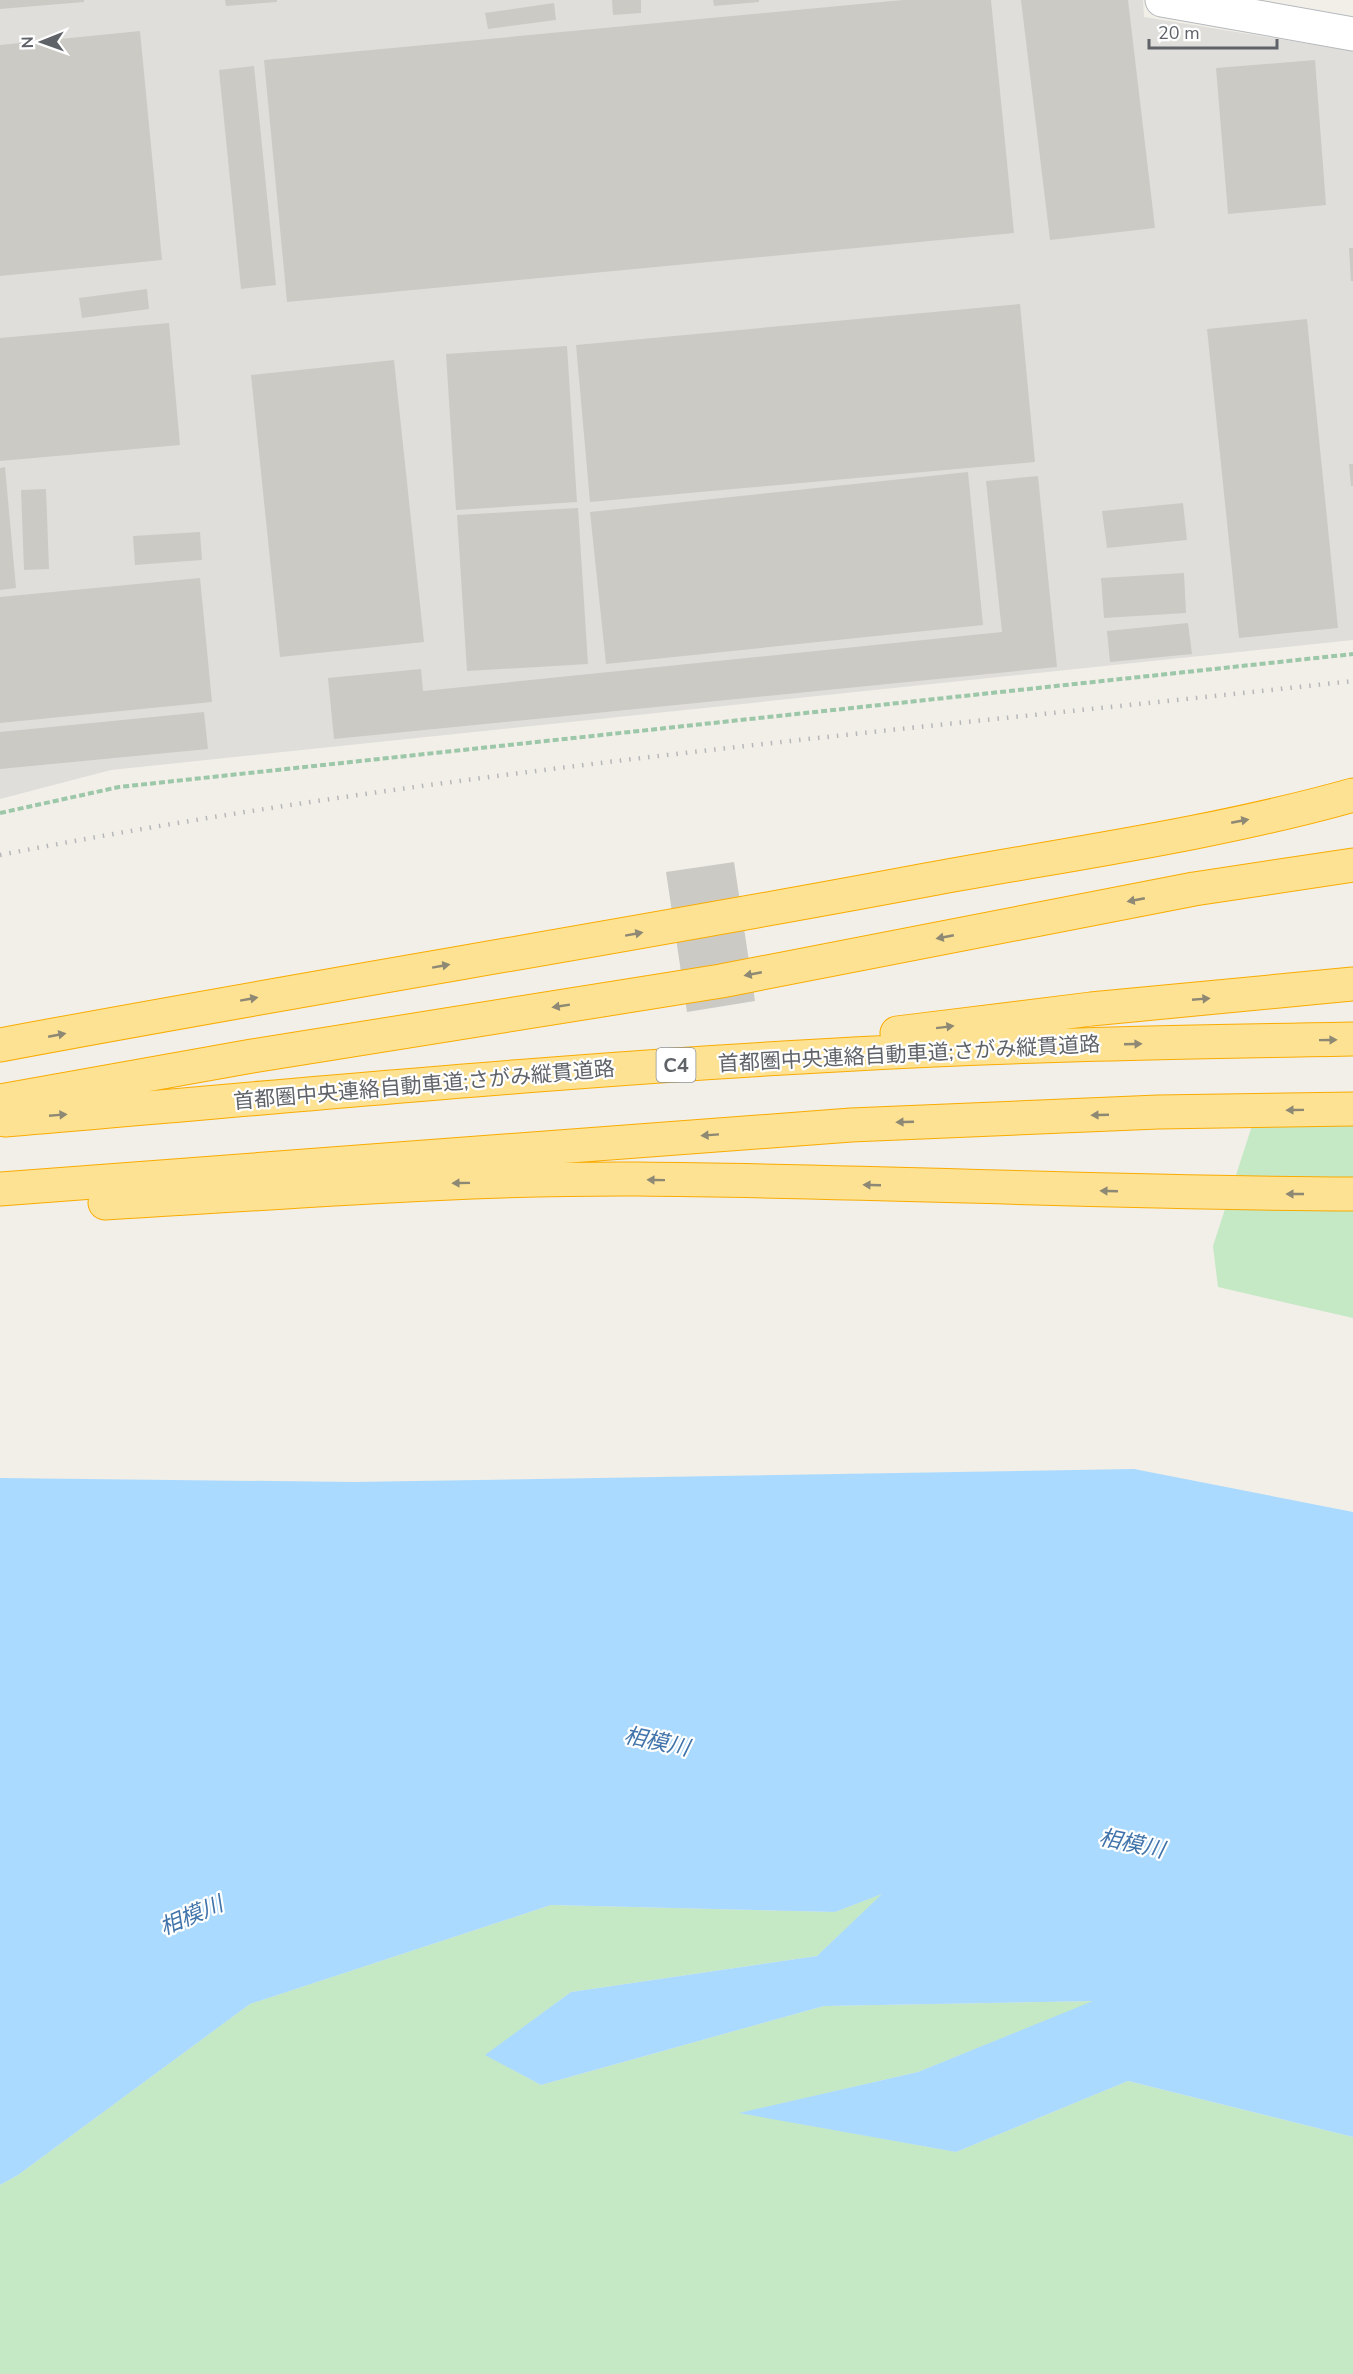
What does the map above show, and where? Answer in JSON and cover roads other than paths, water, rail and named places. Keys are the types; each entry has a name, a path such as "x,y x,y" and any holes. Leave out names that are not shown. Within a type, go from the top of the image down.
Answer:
{"highway":[{"path":"0,1045 235,1001 710,921 1299,810 1353,795"},
{"path":"1194,889 1353,849"},
{"path":"0,1101 252,1056 721,981 1194,889 1353,865"},
{"path":"595,1071 1091,1009 1353,984"},
{"name":"首都圏中央連絡自動車道;さがみ縦貫道路","path":"0,1120 595,1071 840,1055 1155,1043 1353,1040"},
{"path":"0,1189 851,1125 1158,1112 1353,1109"},
{"path":"0,1210 434,1183 636,1179 1167,1193 1353,1194"}],"street":[{"path":"1162,0 1353,34"}],"water":[{"name":"相模川","path":"1134,1469 1353,1512 1353,2137 1128,2081 956,2152 739,2113 918,2072 1093,2001 824,2006 541,2085 485,2055 571,1992 817,1956 882,1894 835,1912 551,1905 250,2004 18,2175 0,2185 0,1478 354,1482"}],"railway":[{"path":"0,855 336,798 505,775 844,735 1353,681"}]}
